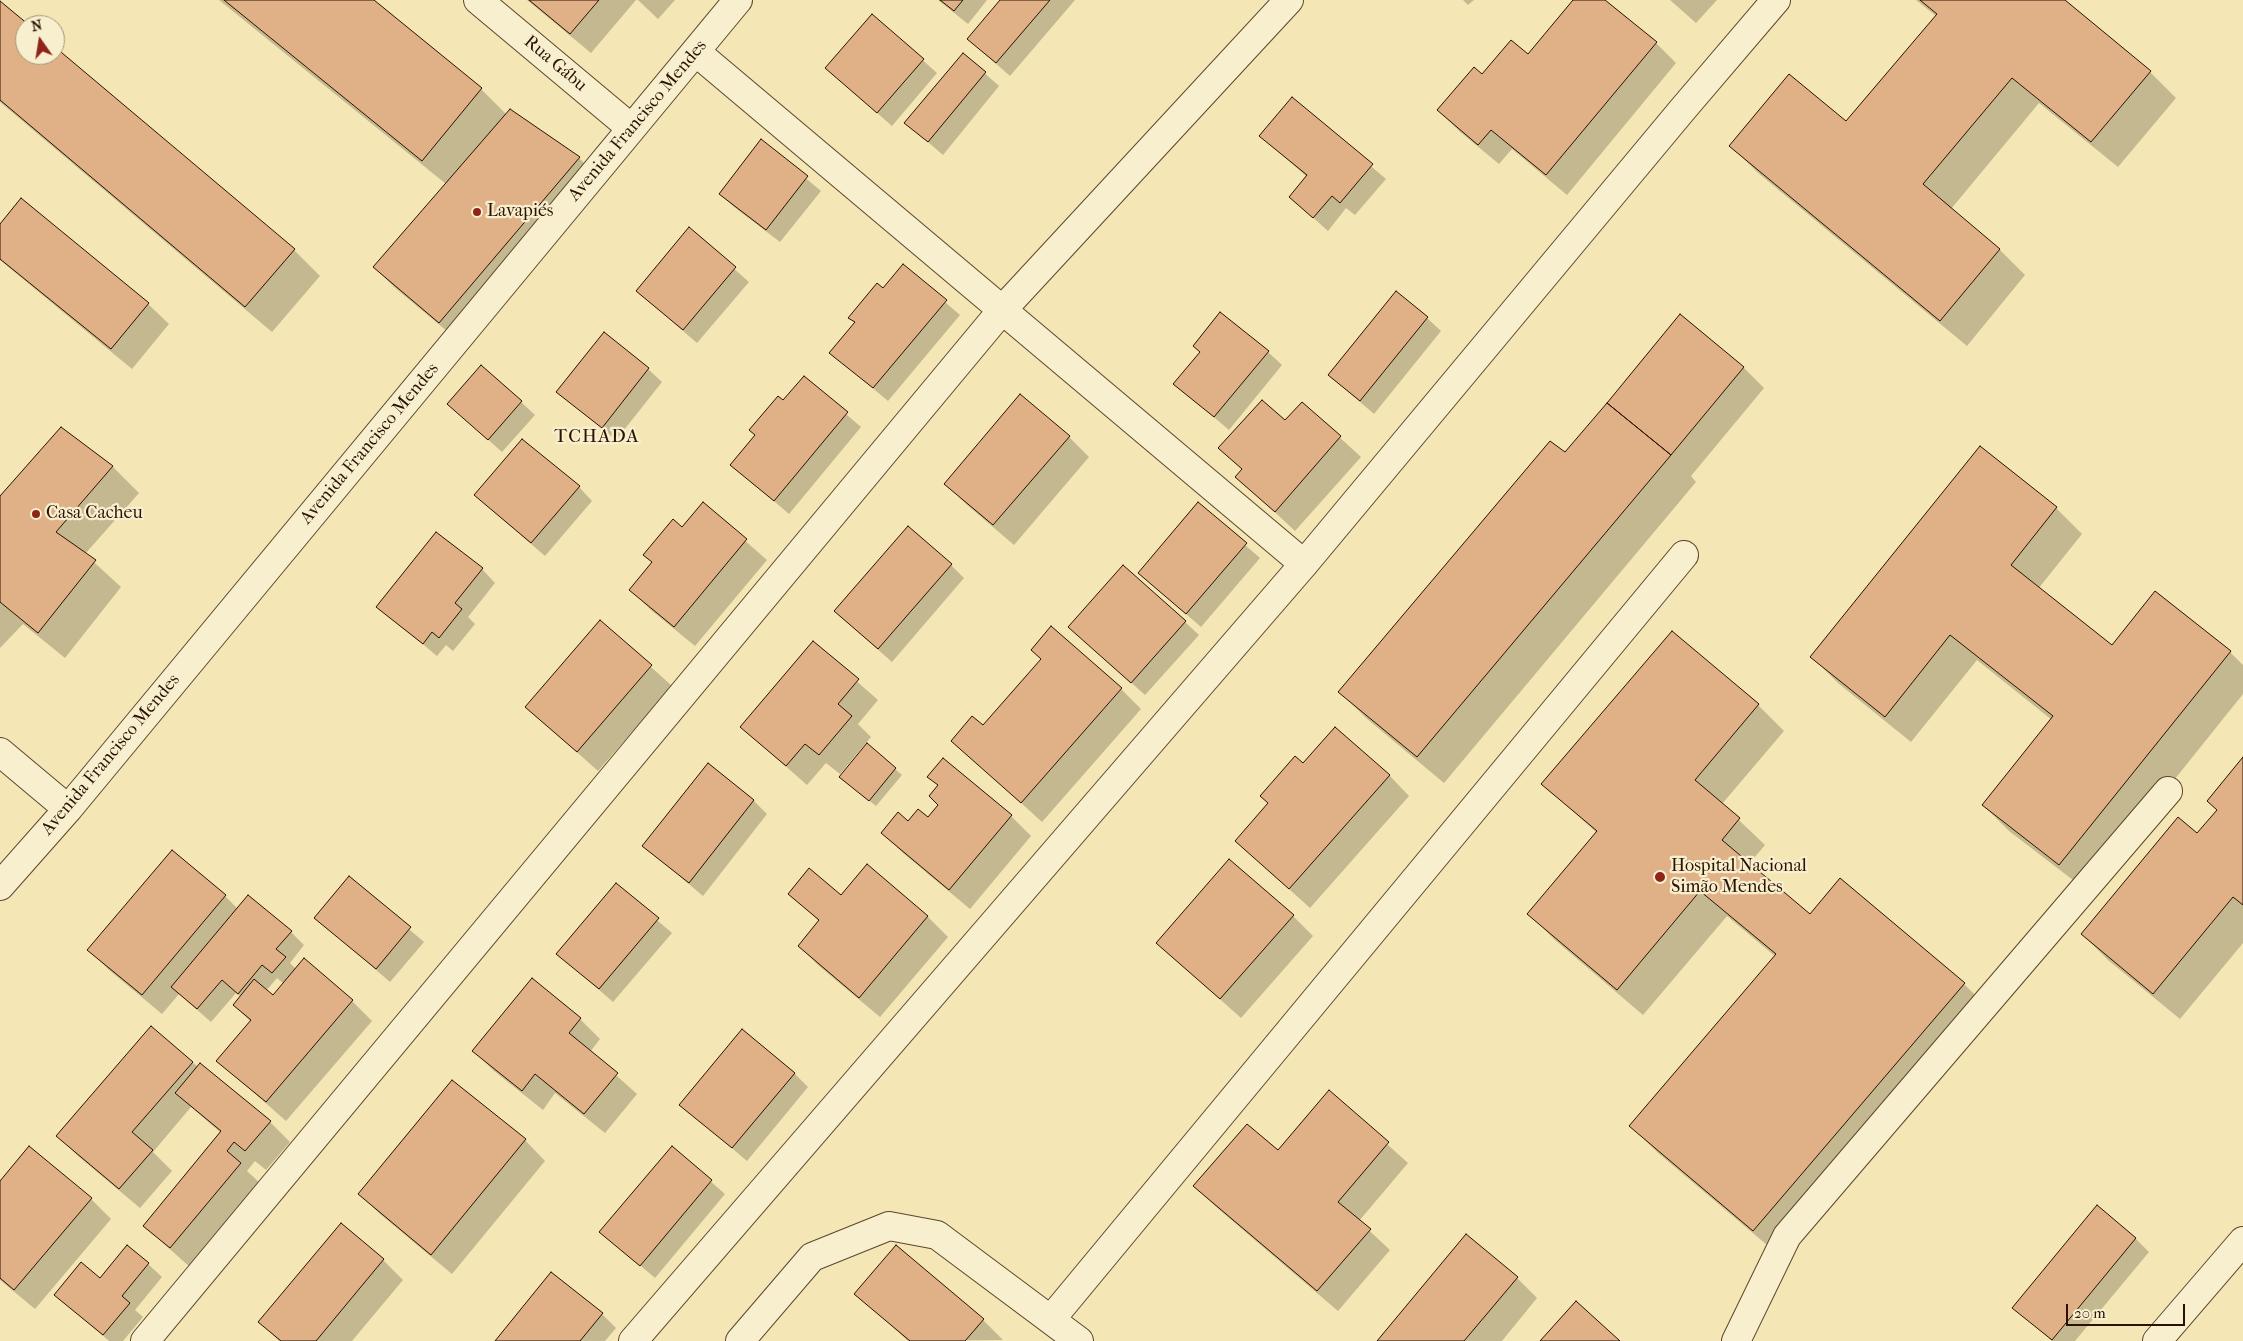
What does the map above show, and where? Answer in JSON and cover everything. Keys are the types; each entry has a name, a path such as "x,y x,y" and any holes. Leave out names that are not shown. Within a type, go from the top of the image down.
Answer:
{"street":[{"name":"Rua Gábu","path":"478,0 631,128"},
{"name":"Avenida Francisco Mendes","path":"0,886 68,809 738,0"},
{"path":"145,1341 1003,309 1289,0"},
{"path":"633,1341 1304,564 1776,0"},
{"path":"696,52 1304,564"},
{"path":"1052,1318 1684,555"},
{"path":"0,752 68,809"},
{"path":"1736,1341 1787,1236 2168,791"},
{"path":"740,1341 812,1257 889,1226 937,1235 1052,1318 1079,1341"},
{"path":"2157,1341 2243,1241"}],"building":[{"path":"224,0 374,0 482,88 422,161"},
{"path":"529,0 599,0 570,34"},
{"path":"940,0 963,0 954,11"},
{"path":"1000,0 1050,0 996,63 967,39"},
{"path":"1573,0 1605,0 1657,42 1546,175 1491,130 1478,145 1437,110 1474,67 1482,74 1511,40 1528,54"},
{"path":"1920,0 2065,0 2151,71 2091,142 2012,78 1923,184 2000,249 1940,321 1729,146 1789,74 1846,121 1937,14"},
{"path":"0,1 17,15 15,15 15,65 65,65 65,55 295,249 245,307 0,100"},
{"path":"872,14 924,59 877,113 825,68"},
{"path":"963,53 986,72 928,142 904,123"},
{"path":"1292,97 1373,164 1340,203 1332,196 1313,218 1289,197 1307,175 1259,136"},
{"name":"Lavapiés","path":"510,109 580,157 439,323 373,267"},
{"path":"761,139 808,176 766,230 719,194"},
{"path":"21,198 149,303 111,349 0,259 0,224"},
{"path":"689,227 736,267 683,330 636,291"},
{"path":"903,264 947,300 873,388 829,353 855,322 848,318 877,283 883,288"},
{"path":"1396,291 1428,317 1360,401 1328,375"},
{"path":"1220,312 1269,351 1214,417 1173,384 1200,352 1193,346"},
{"path":"1680,314 1744,367 1671,455 1607,403"},
{"path":"604,332 649,368 602,428 556,392"},
{"path":"481,365 522,401 488,440 447,404"},
{"path":"804,376 848,412 774,501 730,465 755,435 749,430 778,396 783,400"},
{"path":"1020,394 1070,436 993,525 944,484"},
{"path":"1262,400 1285,420 1302,402 1341,436 1275,512 1235,477 1242,469 1218,448"},
{"path":"1607,403 1671,455 1417,757 1338,692 1550,441 1565,452"},
{"name":"Casa Cacheu","path":"61,427 113,466 56,532 96,560 38,633 0,602 0,496"},
{"path":"522,439 580,486 531,543 474,495"},
{"path":"1980,446 2057,507 2011,565 2112,645 2155,591 2231,651 2059,865 1982,805 2053,716 1950,635 1885,717 1810,657"},
{"path":"703,502 747,539 674,627 629,590 652,562 643,555 673,519 682,527"},
{"path":"1198,502 1247,543 1186,614 1138,573"},
{"path":"908,526 952,564 878,649 834,611"},
{"path":"436,532 483,568 455,603 462,609 439,638 432,632 423,644 376,607"},
{"path":"1123,565 1186,621 1131,683 1068,627"},
{"path":"600,620 652,665 577,752 525,707"},
{"path":"1051,626 1122,688 1021,803 951,741 972,716 983,725 1041,659 1031,650"},
{"name":"Hospital Nacional Simão Mendes","path":"1672,631 1759,704 1695,780 1740,818 1722,840 1810,914 1840,878 1965,983 1753,1231 1629,1126 1776,954 1700,891 1617,990 1527,914 1597,831 1541,784"},
{"path":"813,641 859,679 838,704 852,716 819,755 805,744 786,766 740,727"},
{"path":"1335,727 1390,775 1289,889 1235,841 1268,803 1260,796 1295,756 1303,763"},
{"path":"867,743 896,768 869,801 839,777"},
{"path":"2243,757 2243,905 2233,897 2153,994 2081,934 2178,817 2197,833 2217,810 2207,801"},
{"path":"943,758 1012,815 949,890 881,833 898,812 908,821 918,809 928,817 938,805 929,796 938,785 927,777"},
{"path":"708,763 754,800 689,883 642,846"},
{"path":"172,850 226,895 142,995 87,950"},
{"path":"1229,859 1294,915 1220,999 1156,943"},
{"path":"867,864 928,916 859,998 798,946 819,920 788,894 809,868 841,895"},
{"path":"349,876 411,927 376,969 314,918"},
{"path":"616,883 659,918 599,989 556,954"},
{"path":"248,895 292,931 276,949 286,957 272,973 262,965 238,994 222,980 197,1009 171,987"},
{"path":"304,958 353,1000 266,1102 216,1061 251,1020 233,1005 254,979 273,995"},
{"path":"532,978 581,1018 569,1033 618,1073 584,1114 535,1074 522,1091 472,1051"},
{"path":"151,1026 193,1062 132,1132 153,1150 119,1189 56,1136"},
{"path":"742,1029 795,1073 732,1148 679,1105"},
{"path":"200,1063 271,1121 245,1151 234,1142 227,1151 241,1163 170,1248 143,1226 221,1131 175,1093"},
{"path":"452,1080 526,1139 431,1255 358,1194"},
{"path":"1329,1090 1389,1142 1338,1202 1371,1229 1317,1291 1193,1186 1247,1124 1278,1150"},
{"path":"29,1146 92,1198 14,1290 0,1278 0,1181"},
{"path":"672,1146 712,1180 640,1266 599,1232"},
{"path":"2097,1205 2136,1238 2052,1340 2012,1308"},
{"path":"341,1223 384,1259 316,1341 281,1341 258,1322"},
{"path":"1466,1234 1518,1277 1464,1341 1377,1341"},
{"path":"127,1245 149,1263 122,1296 130,1303 103,1335 54,1295 81,1262 100,1278"},
{"path":"896,1245 984,1319 965,1341 910,1341 854,1294"},
{"path":"551,1272 603,1313 580,1341 495,1341"},
{"path":"1576,1301 1620,1341 1540,1341"}],"place":[{"name":"Lavapiés","path":"477,212"},
{"name":"Casa Cacheu","path":"36,514"},
{"name":"Hospital Nacional Simão Mendes","path":"1660,877"}],"district":[{"name":"TCHADA","path":"597,437"}]}
